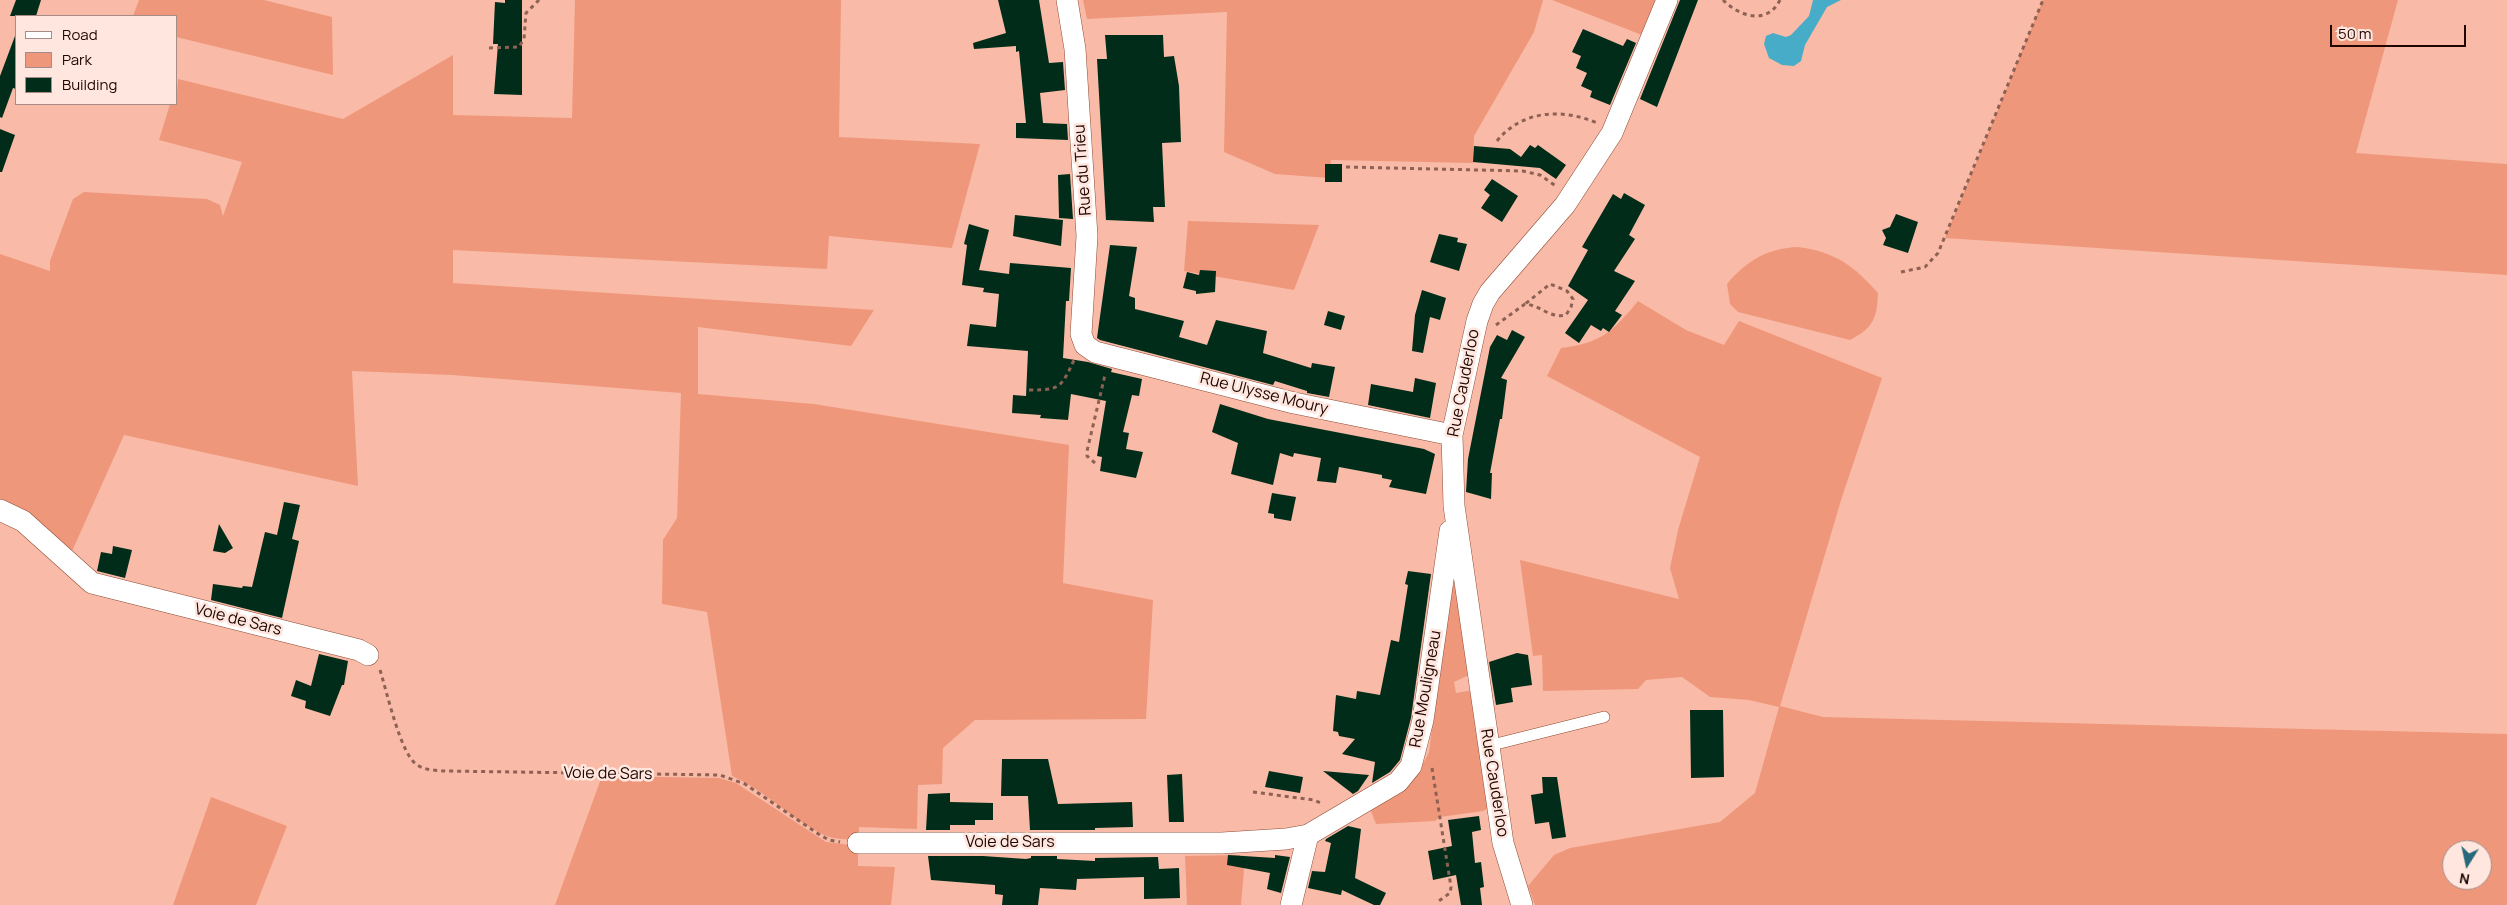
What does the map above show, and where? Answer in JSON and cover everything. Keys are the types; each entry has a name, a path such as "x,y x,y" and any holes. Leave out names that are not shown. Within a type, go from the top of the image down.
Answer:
{"street":[{"name":"Rue du Trieu","path":"1067,0 1075,49 1087,226 1083,342"},
{"name":"Rue Cauderloo","path":"1522,905 1503,843 1488,746 1454,506 1452,435 1477,321 1483,304 1506,272 1550,224 1572,196 1612,132 1667,0"},
{"name":"Rue Ulysse Moury","path":"1083,342 1095,352 1294,403 1452,435"},
{"name":"Rue Mouligneau","path":"1308,835 1398,782 1411,766 1423,720 1454,506"},
{"name":"Voie de Sars","path":"0,510 23,521 92,584 359,650 368,655"},
{"name":"Voie de Sars","path":"858,843 1222,843 1286,839 1308,835"},
{"path":"1291,905 1308,835"}],"lane":[{"path":"1488,746 1604,717"}],"path":[{"path":"489,48 519,47 524,39 526,14 538,0"},
{"path":"1723,0 1742,13 1759,17 1768,14 1780,0"},
{"path":"1901,272 1925,267 1938,253 2044,0"},
{"path":"1497,141 1505,131 1529,118 1551,113 1577,116 1612,132"},
{"path":"1346,167 1532,172 1572,196"},
{"path":"1494,327 1550,284 1567,291 1573,299 1566,315 1556,317 1532,304 1525,304"},
{"path":"1029,390 1051,390 1064,383 1083,342"},
{"path":"1095,463 1087,456 1087,451 1109,356"},
{"name":"Voie de Sars","path":"368,655 379,666 404,748 416,764 424,769 720,776 745,784 829,840 858,843"},
{"path":"1430,762 1451,887 1450,893 1436,903"},
{"path":"1253,792 1314,800 1340,816"}],"green space":[{"path":"139,0 264,0 332,17 333,75 178,37 178,15 133,15"},
{"path":"575,0 841,0 839,137 980,144 952,248 829,236 827,269 453,250 453,283 874,310 851,346 698,327 698,394 814,404 1069,445 1063,583 1153,600 1146,719 975,720 943,748 942,784 918,785 917,829 859,827 859,840 828,837 812,829 756,789 732,776 707,612 662,604 663,540 677,518 681,393 452,375 352,371 358,486 124,435 69,558 0,504 0,254 50,271 50,261 73,199 84,192 207,199 220,205 223,216 242,162 159,140 170,105 178,105 178,79 343,119 453,55 453,115 572,118"},
{"path":"1083,0 1543,0 1534,32 1474,136 1473,163 1331,160 1329,178 1275,174 1224,152 1227,12 1087,19"},
{"path":"1552,0 1657,0 1642,35"},
{"path":"2043,0 2398,0 2356,153 2507,164 2507,275 1945,238"},
{"path":"1188,221 1319,225 1294,290 1184,271"},
{"path":"1798,247 1823,252 1843,262 1861,275 1878,293 1875,316 1869,327 1858,336 1850,340 1738,312 1730,304 1727,284 1750,262 1767,253"},
{"path":"1638,301 1686,330 1724,345 1739,321 1882,378 1842,497 1780,706 1823,717 2507,734 2507,905 1535,905 1528,886 1554,855 1570,848 1720,822 1755,793 1779,707 1749,700 1710,697 1682,677 1646,680 1638,689 1543,691 1542,655 1533,656 1520,560 1679,599 1670,568 1678,530 1700,457 1547,376 1561,348 1597,339 1621,320"},
{"path":"1450,585 1455,586 1471,674 1454,682 1456,693 1473,690 1489,808 1483,811 1440,817 1435,821 1376,824 1369,806 1396,790 1411,778 1424,762 1429,752"},
{"path":"602,776 719,778 736,783 826,842 858,846 858,866 895,867 891,905 555,905"},
{"path":"211,797 287,826 256,905 173,905"},
{"path":"1240,855 1240,867 1244,867 1241,905 1187,905 1185,856"}],"water":[{"path":"1813,0 1841,0 1827,7 1805,45 1801,61 1794,66 1782,65 1769,58 1764,44 1766,36 1773,33 1786,37 1791,35 1809,16"}],"building":[{"path":"16,0 41,0 36,15 10,16"},
{"path":"505,0 522,0 522,95 494,94 498,44 493,44 495,2 505,3"},
{"path":"998,0 1039,0 1049,63 1063,62 1065,90 1040,93 1043,123 1067,124 1068,140 1016,138 1016,123 1026,123 1019,51 1016,52 1016,46 974,49 973,43 1006,33"},
{"path":"1680,0 1698,0 1657,107 1640,99"},
{"path":"1583,29 1623,46 1627,39 1636,43 1610,105 1590,97 1592,91 1581,86 1587,73 1576,68 1581,56 1572,52"},
{"path":"1105,35 1163,35 1164,57 1174,56 1179,86 1181,142 1162,143 1165,207 1153,207 1154,222 1106,220 1097,59 1107,59"},
{"path":"15,36 15,89 13,88 2,118 0,117 0,76"},
{"path":"0,129 15,135 2,172 0,172"},
{"path":"1530,145 1535,148 1538,145 1566,165 1556,179 1540,168 1473,162 1474,146 1510,149 1521,157"},
{"path":"1325,164 1342,164 1342,182 1325,182"},
{"path":"1070,174 1073,219 1059,218 1058,175"},
{"path":"1492,179 1518,196 1502,222 1481,208 1490,195 1484,190"},
{"path":"1624,193 1645,205 1629,235 1635,239 1614,271 1635,281 1615,311 1622,315 1609,332 1603,328 1601,331 1591,325 1579,343 1565,333 1588,300 1568,286 1588,250 1582,247 1613,194 1621,199"},
{"path":"1896,214 1918,222 1908,253 1883,245 1886,238 1882,230 1890,227"},
{"path":"1015,215 1063,220 1061,246 1013,236"},
{"path":"969,224 989,230 979,270 1009,274 1010,263 1071,268 1069,301 1066,301 1063,358 1088,362 1112,369 1111,372 1142,379 1139,396 1132,395 1123,432 1129,433 1126,449 1143,452 1136,478 1100,471 1102,457 1097,456 1106,401 1071,394 1068,420 1040,418 1041,415 1012,413 1013,395 1026,396 1028,351 967,346 970,324 996,327 999,294 983,292 984,288 962,285 967,245 964,244"},
{"path":"1439,234 1458,238 1457,242 1467,244 1459,271 1430,262"},
{"path":"1110,245 1137,247 1129,296 1135,298 1135,309 1184,321 1179,337 1207,345 1216,320 1267,331 1263,353 1311,368 1312,363 1335,367 1329,397 1307,393 1307,391 1275,381 1273,385 1097,338"},
{"path":"1200,270 1216,271 1215,292 1196,294 1196,291 1183,288 1187,272 1199,275"},
{"path":"1422,290 1446,298 1440,320 1430,317 1423,353 1412,351 1415,315"},
{"path":"1328,311 1345,316 1341,330 1324,325"},
{"path":"1512,330 1525,337 1501,378 1507,380 1502,419 1500,419 1490,473 1492,473 1491,499 1466,492 1468,459 1490,347 1497,335 1507,340"},
{"path":"1415,378 1436,383 1430,418 1368,405 1371,384 1413,392"},
{"path":"1220,404 1268,419 1424,449 1435,454 1426,494 1389,487 1392,480 1382,478 1382,475 1339,467 1336,483 1317,481 1321,458 1294,453 1293,457 1280,453 1273,485 1231,474 1238,443 1212,432"},
{"path":"1272,493 1296,497 1291,521 1274,518 1274,514 1268,513"},
{"path":"284,502 300,505 292,539 299,541 282,618 211,600 213,584 242,588 243,586 252,587 265,532 277,535"},
{"path":"219,524 233,548 225,553 213,551"},
{"path":"113,546 132,550 125,578 97,571 101,552 112,554"},
{"path":"1408,571 1431,574 1411,718 1400,760 1390,772 1372,783 1375,762 1342,754 1355,739 1339,736 1338,732 1333,731 1336,695 1356,699 1357,691 1380,695 1391,640 1399,642 1408,585 1405,584"},
{"path":"1517,653 1528,655 1532,685 1511,688 1513,702 1496,705 1489,662"},
{"path":"319,654 348,661 344,685 342,685 330,716 305,708 306,701 291,696 296,680 311,686"},
{"path":"1690,710 1723,710 1724,777 1691,778"},
{"path":"1002,759 1048,759 1058,804 1132,802 1133,827 1095,828 1095,830 1030,830 1028,796 1001,796"},
{"path":"1269,771 1303,777 1300,793 1265,787"},
{"path":"1323,771 1369,775 1358,791 1353,794"},
{"path":"1182,774 1184,822 1169,822 1167,775"},
{"path":"1542,777 1557,777 1566,837 1552,839 1549,822 1535,824 1531,795 1543,793"},
{"path":"950,793 950,802 993,803 993,820 975,820 975,825 950,825 950,830 926,830 928,794"},
{"path":"1479,816 1481,830 1472,832 1475,863 1481,862 1484,887 1480,888 1482,905 1461,905 1456,875 1433,880 1428,851 1452,846 1448,820"},
{"path":"1348,826 1361,829 1355,878 1386,893 1380,905 1374,905 1342,890 1341,895 1308,888 1312,871 1325,872 1331,843 1325,841 1326,839"},
{"path":"1228,855 1275,858 1275,855 1290,857 1281,893 1267,889 1270,873 1227,865"},
{"path":"928,856 983,856 1026,859 1031,858 1031,856 1057,856 1057,859 1095,861 1095,858 1158,857 1159,869 1179,868 1180,898 1144,899 1144,877 1077,879 1076,890 1040,888 1038,905 1002,905 1003,895 995,894 995,885 931,880"}]}
